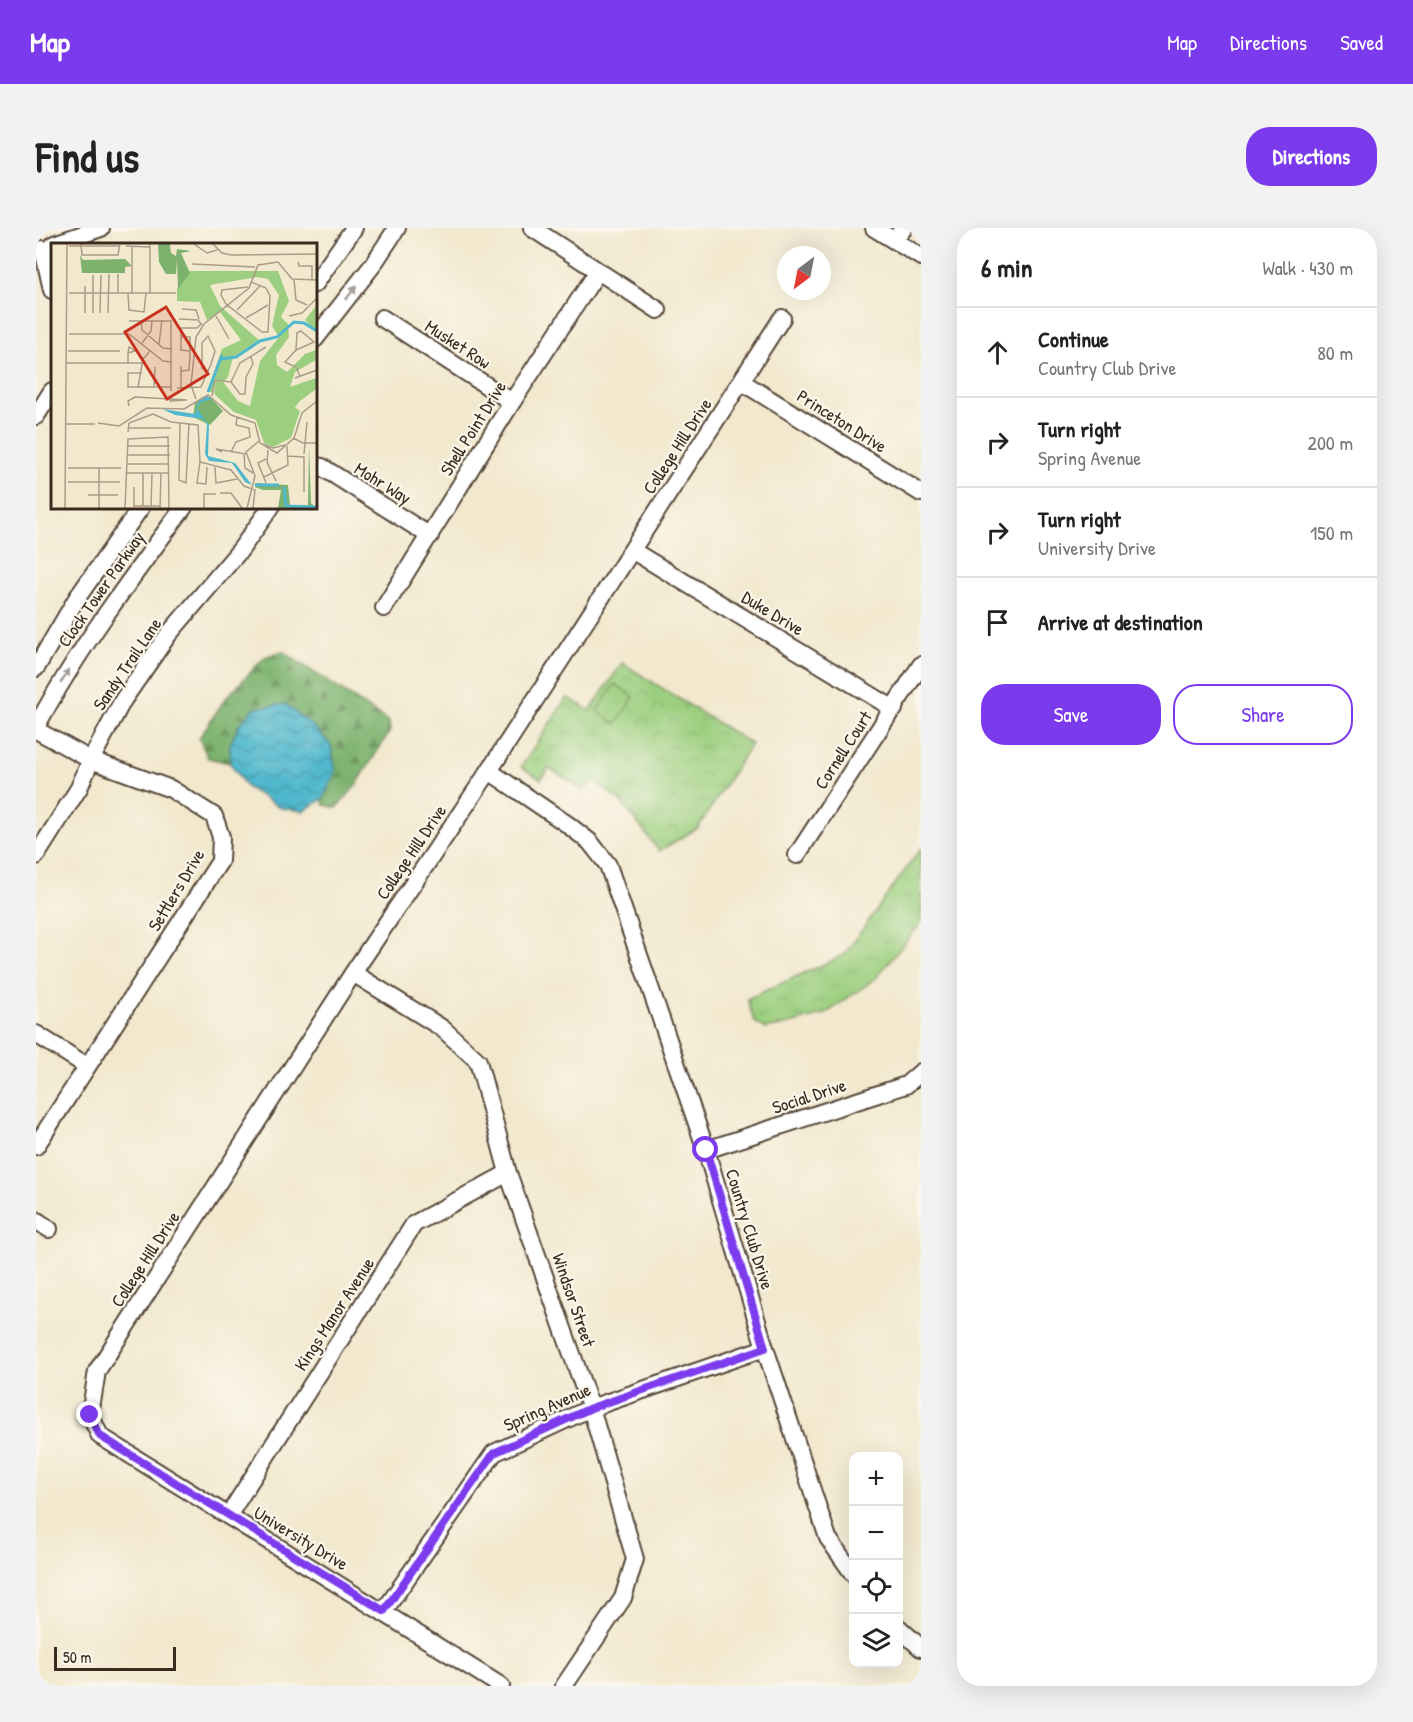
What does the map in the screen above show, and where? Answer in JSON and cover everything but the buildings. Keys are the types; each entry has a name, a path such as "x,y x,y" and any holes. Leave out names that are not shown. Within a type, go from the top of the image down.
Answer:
{"street":[{"path":"60,243 101,228"},
{"path":"316,283 354,228"},
{"path":"316,338 372,266 397,228"},
{"path":"532,228 658,310"},
{"path":"874,228 899,234 921,257"},
{"path":"46,248 51,283"},
{"name":"Shell Point Drive","path":"384,608 512,402 598,271"},
{"name":"Musket Row","path":"382,318 512,402"},
{"name":"College Hill Drive","path":"90,1415 97,1371 353,973 489,771 782,318"},
{"name":"Princeton Drive","path":"742,382 921,493"},
{"path":"36,416 51,393"},
{"name":"Mohr Way","path":"316,466 322,467 430,536"},
{"name":"Clock Tower Parkway","path":"36,668 77,597 140,508"},
{"name":"Clock Tower Parkway","path":"36,729 53,696 97,625 183,508"},
{"name":"Sandy Trail Lane","path":"36,856 79,788 123,700 162,644 241,549 270,508"},
{"name":"Duke Drive","path":"633,551 894,709"},
{"name":"Cornell Court","path":"797,855 921,665"},
{"name":"Settlers Drive","path":"36,729 91,760 171,789 214,816 221,837 220,861 36,1146"},
{"name":"Country Club Drive","path":"489,771 590,842 608,866 706,1150 765,1348 828,1538 849,1568"},
{"name":"Windsor Street","path":"353,973 442,1028 478,1061 508,1173 591,1408 635,1559 623,1598 564,1686"},
{"path":"36,1034 87,1066"},
{"name":"Social Drive","path":"706,1150 906,1085 921,1072"},
{"name":"Kings Manor Avenue","path":"228,1516 414,1224 508,1173"},
{"name":"Spring Avenue","path":"384,1611 494,1453 591,1408 765,1348"},
{"name":"University Drive","path":"90,1415 100,1436 501,1686"},
{"path":"903,1632 921,1648"}],"green space":[{"path":"282,651 389,722 390,731 357,784 337,808 324,805 323,799 334,775 331,745 315,728 285,705 230,745 230,763 208,758 199,738 225,699 265,657"},
{"path":"622,663 751,744 698,828 659,851 623,804 594,780 584,790 549,768 541,779 521,767 567,697 590,711"},
{"path":"615,684 634,697 616,724 597,711"},
{"path":"921,848 921,923 876,978 825,1014 765,1029 754,1021 747,999 844,955"}],"water":[{"path":"285,704 315,728 331,745 336,772 323,799 303,811 281,808 246,787 230,763 230,745 238,726 254,708"}],"route":[{"path":"90,1415 100,1436 384,1611 494,1453 591,1408 765,1348 706,1150"}]}
